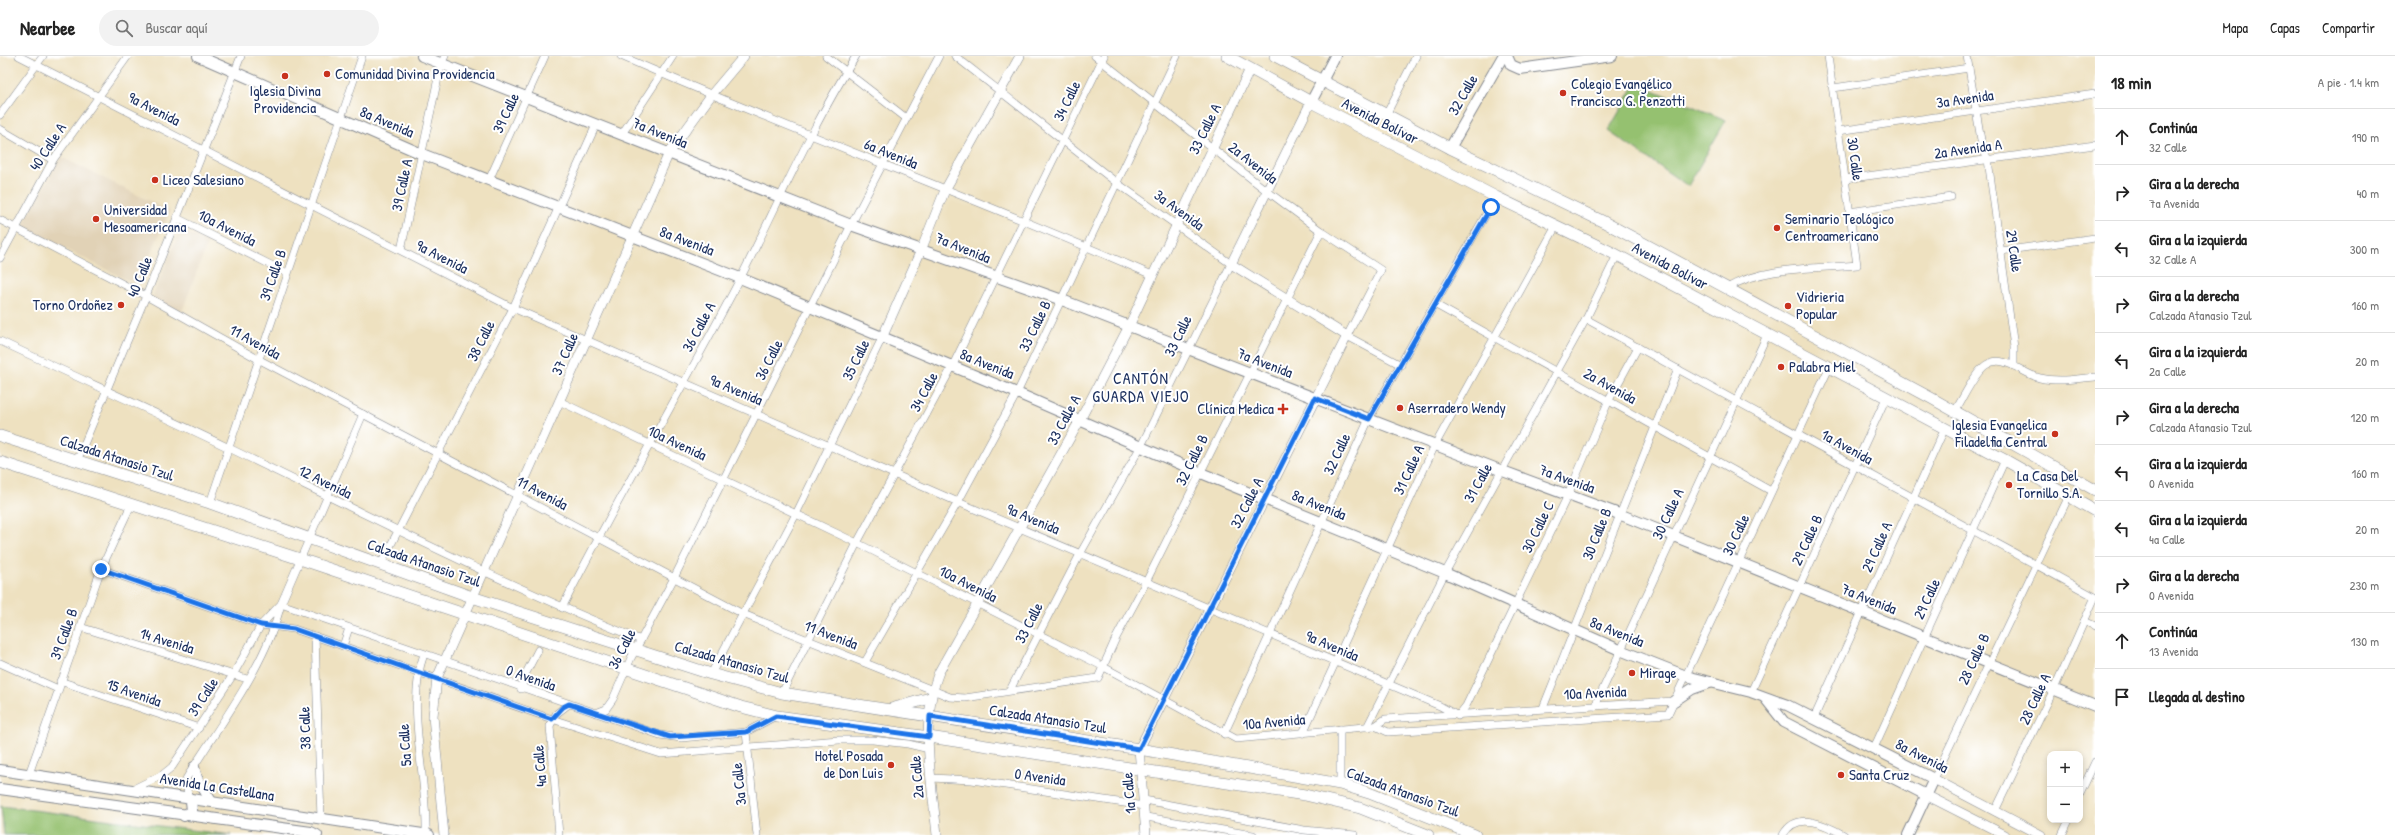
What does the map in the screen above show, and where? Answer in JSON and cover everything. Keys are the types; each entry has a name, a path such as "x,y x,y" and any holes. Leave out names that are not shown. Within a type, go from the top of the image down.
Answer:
{"main road":[{"name":"8a Avenida","path":"198,56 422,154 740,278 1017,393 1200,473 1445,573 1620,650 1686,676 1751,692 1787,705 1934,779"},
{"name":"7a Avenida","path":"422,56 443,60 527,98 851,225 922,248 995,277 1062,300 1500,470 1619,514 2095,706"},
{"name":"Avenida Bolívar","path":"1227,56 1311,102 1496,197 1617,255 1944,430 2005,460 2095,511"},
{"name":"Avenida Bolívar","path":"1275,56 1450,148 1604,222 1955,411 2095,490"},
{"name":"33 Calle","path":"1311,102 1335,56"},
{"name":"32 Calle","path":"1450,148 1503,56"},
{"path":"1507,56 1510,65 1520,69 1612,56"},
{"name":"Calzada Atanasio Tzul","path":"0,436 210,503 472,597 638,645 711,674 782,693 886,711 930,716 1139,749 1340,784 1369,793 1475,835"},
{"name":"Calzada Atanasio Tzul","path":"0,462 300,559 625,670 776,716 929,737 1305,795 1360,808 1428,835"},
{"path":"1674,701 1692,689 1712,682"},
{"path":"886,711 931,694"},
{"name":"8a Avenida","path":"1765,698 1784,722 1926,795"},
{"path":"194,767 197,778 211,801"},
{"name":"Avenida La Castellana","path":"5,773 29,774 134,789 427,835"},
{"name":"28 Calle B","path":"1908,835 1934,779"},
{"name":"Avenida La Castellana","path":"0,789 184,816 311,832 317,835"},
{"path":"184,816 192,810 192,801 188,798"},
{"path":"390,830 404,835"}],"street":[{"name":"9a Avenida","path":"19,56 99,95 513,308 757,413 894,475 1021,527 1080,554 1389,684 1456,713 1458,716"},
{"path":"0,115 43,56"},
{"name":"40 Calle A","path":"0,258 53,160 128,56"},
{"name":"40 Calle","path":"77,461 146,296 241,56"},
{"name":"39 Calle B","path":"210,503 310,204 362,56"},
{"name":"39 Calle","path":"489,180 545,56"},
{"name":"6a Avenida","path":"621,56 660,74 945,190 1023,219 1152,275"},
{"path":"622,134 673,56"},
{"name":"37 Calle","path":"437,678 669,154 712,94 744,56"},
{"path":"826,56 906,118"},
{"name":"36 Calle A","path":"562,608 598,538 740,278 810,134 856,56"},
{"name":"36 Calle","path":"596,713 606,709 613,699 625,670 674,578 851,225 939,56"},
{"name":"3a Avenida","path":"955,56 1063,139 1117,183 1231,264 1347,336 1401,365"},
{"name":"35 Calle","path":"711,674 796,514 830,446 882,338 922,248 945,190 1020,56"},
{"name":"2a Avenida","path":"1095,56 1103,58 1156,104 1267,191 1321,231 1380,270"},
{"name":"33 Calle B","path":"865,662 958,502 1017,393 1156,104 1177,56"},
{"path":"1386,115 1416,56"},
{"name":"30 Calle","path":"1727,288 1742,280 1759,276 1856,265 1828,56"},
{"name":"29 Calle","path":"1967,56 1982,146 1988,160 2014,347 2014,366"},
{"name":"34 Calle","path":"782,693 810,640 857,543 952,367 1103,58"},
{"name":"39 Calle A","path":"401,250 443,60"},
{"name":"33 Calle A","path":"930,716 931,694 939,672 1080,420 1129,326 1211,148 1250,68"},
{"path":"1833,88 1969,68"},
{"name":"3a Avenida","path":"1838,131 2095,94"},
{"name":"33 Calle","path":"1010,690 1040,635 1080,554 1141,446 1311,102"},
{"name":"38 Calle","path":"381,564 513,308 596,125"},
{"path":"0,129 53,160"},
{"name":"2a Avenida A","path":"1845,179 2095,145"},
{"name":"32 Calle","path":"1224,734 1369,419 1436,305 1496,197"},
{"path":"1849,212 1951,197"},
{"name":"10a Avenida","path":"177,218 287,273"},
{"name":"11 Avenida","path":"0,220 146,296 258,359 743,614 865,662 931,694 965,698 1010,690 1098,678"},
{"name":"31 Calle A","path":"1303,733 1435,445 1556,226"},
{"name":"32 Calle B","path":"1098,678 1102,666 1146,582 1321,231"},
{"path":"2001,251 2095,238"},
{"name":"31 Calle","path":"1371,727 1389,684 1445,573 1500,470 1586,319 1617,255"},
{"name":"32 Calle A","path":"1139,749 1380,270"},
{"name":"2a Avenida","path":"1436,305 1496,336 1771,491"},
{"name":"1a Avenida","path":"1586,319 2095,597"},
{"name":"30 Calle A","path":"1595,706 1709,457 1767,335"},
{"name":"12 Avenida","path":"0,341 228,448 327,498 638,645"},
{"name":"30 Calle C","path":"1458,716 1466,706 1568,495 1609,400 1638,347"},
{"path":"1955,411 1984,366 1997,361 2014,366 2030,376 2042,379 2095,377"},
{"name":"30 Calle","path":"1668,714 1829,368"},
{"name":"30 Calle B","path":"1543,708 1654,426 1678,370"},
{"name":"29 Calle B","path":"1751,692 1886,398"},
{"name":"10a Avenida","path":"559,401 857,543 1102,666 1163,701 1236,739 1371,727 1388,732 1668,714"},
{"name":"39 Calle","path":"188,798 186,779 247,679 276,626 281,604 363,414"},
{"name":"29 Calle A","path":"1814,718 1944,430"},
{"name":"29 Calle","path":"1874,748 2005,460"},
{"name":"28 Calle B","path":"1934,779 2069,496"},
{"name":"39 Calle B","path":"29,774 60,682 101,569 131,505"},
{"path":"101,569 261,625 276,626 315,636 552,719 661,754 798,743 873,740 908,744 929,749"},
{"name":"28 Calle A","path":"1995,811 2054,689 2095,597"},
{"name":"39 Calle","path":"134,789 168,772 199,728 233,675 261,625 281,604"},
{"name":"0 Avenida","path":"281,604 521,689 670,737 746,732 776,716"},
{"path":"2084,621 2095,626"},
{"name":"14 Avenida","path":"80,627 247,679"},
{"path":"342,646 349,628"},
{"name":"38 Calle","path":"315,636 321,819"},
{"path":"521,689 526,673 538,650"},
{"name":"5a Calle","path":"424,654 418,671 418,715 427,835"},
{"path":"0,663 58,689"},
{"name":"5a Calle","path":"437,678 432,716 444,835"},
{"name":"15 Avenida","path":"60,682 199,728"},
{"name":"10a Avenida","path":"1371,727 1385,719 1458,716 1543,708 1674,701"},
{"path":"552,719 563,707 569,704"},
{"name":"2a Calle","path":"930,716 929,749 937,835"},
{"name":"4a Calle","path":"552,719 550,726 559,835"},
{"path":"1340,729 1340,784"},
{"name":"3a Calle","path":"746,732 749,748 757,835"},
{"name":"1a Calle","path":"1139,749 1146,817 1146,835"},
{"path":"2083,788 2095,762"},
{"name":"0 Avenida","path":"931,778 972,780 1144,803 1304,832 1355,835"},
{"name":"8a Avenida","path":"1934,779 2041,835"},
{"name":"8a Avenida","path":"1926,795 2005,835"},
{"path":"1146,817 1253,835"},
{"path":"1783,835 1794,824 1811,821 1825,825 1844,835"},
{"path":"2062,835 2068,823"}],"shaded area":[{"name":"Universidad Mesoamericana","path":"61,157 170,211 137,285 22,227"},
{"name":"Universidad Mesoamericana","path":"185,232 208,242 181,314 155,300 153,295 178,235"}],"green space":[{"path":"1636,83 1726,120 1688,186 1608,131"},
{"path":"1,806 231,835 4,835"}],"place":[{"name":"Comunidad Divina Providencia","path":"327,74"},
{"name":"Iglesia Divina Providencia","path":"285,76"},
{"name":"Colegio Evangélico Francisco G. Penzotti","path":"1563,93"},
{"name":"Liceo Salesiano","path":"155,180"},
{"name":"Universidad Mesoamericana","path":"96,219"},
{"name":"Seminario Teológico Centroamericano","path":"1777,228"},
{"name":"Torno Ordoñez","path":"121,305"},
{"name":"Vidrieria Popular","path":"1788,306"},
{"name":"Palabra Miel","path":"1781,367"},
{"name":"Aserradero Wendy","path":"1400,408"},
{"name":"Clínica Medica","path":"1283,409"},
{"name":"Iglesia Evangelica Filadelfia Central","path":"2055,434"},
{"name":"La Casa Del Tornillo S.A.","path":"2009,485"},
{"name":"Mirage","path":"1632,673"},
{"name":"Hotel Posada de Don Luis","path":"891,765"},
{"name":"Santa Cruz","path":"1841,775"}],"district":[{"name":"CANTÓN GUARDA VIEJO","path":"1141,387"}],"route":[{"path":"101,569 261,625 294,629 552,719 563,707 569,704 660,735 670,737 681,738 746,732 776,716 929,737 930,716 1139,749 1315,398 1369,419 1436,305 1491,207"}]}
